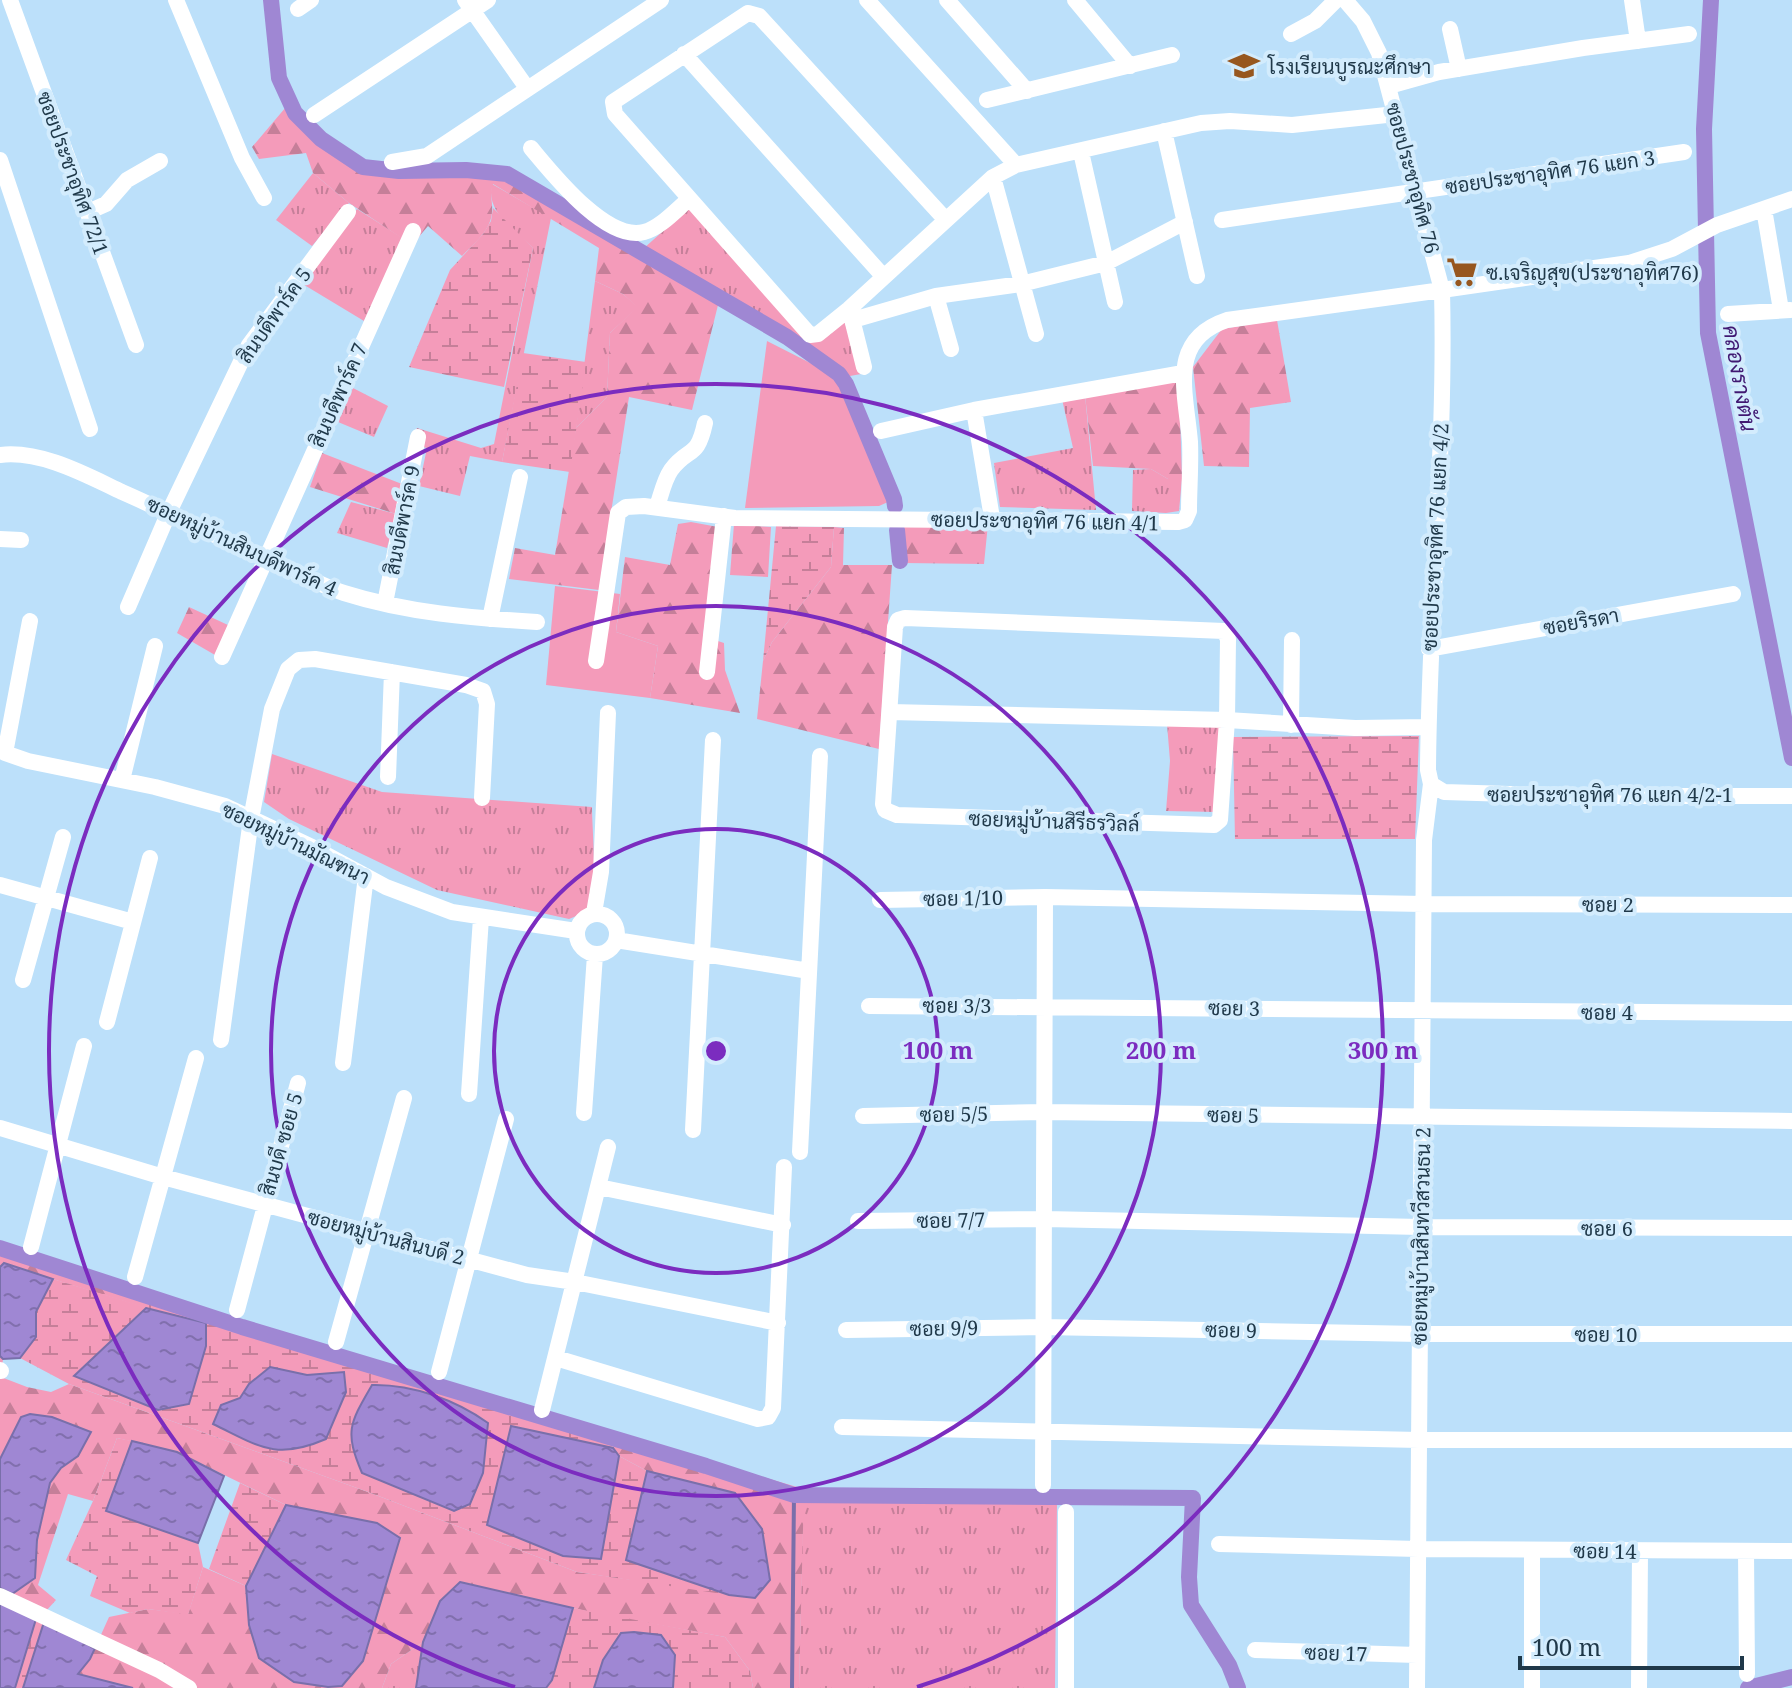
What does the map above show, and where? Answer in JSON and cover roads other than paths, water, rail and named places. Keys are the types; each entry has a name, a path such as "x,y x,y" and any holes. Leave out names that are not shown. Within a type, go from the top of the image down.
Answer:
{"street":[{"name":"ซอยประชาอุทิศ 72/1","path":"10,0 136,345"},
{"path":"176,0 242,158 264,198"},
{"path":"314,115 469,5 488,0"},
{"path":"392,162 427,156 661,0"},
{"path":"867,0 1016,165"},
{"path":"947,0 1027,91"},
{"path":"1075,0 1130,66"},
{"path":"1291,34 1315,21 1336,0"},
{"name":"ซอยประชาอุทิศ 76","path":"1345,0 1373,38 1389,86 1442,290"},
{"path":"1632,0 1638,41"},
{"path":"469,5 527,88"},
{"path":"945,219 759,16 748,13 613,102 615,114 810,335 818,334 851,315 936,296 1021,284 1106,263 1185,222"},
{"path":"1450,29 1459,69"},
{"path":"1389,86 1427,74 1689,34"},
{"path":"684,54 883,276"},
{"path":"987,100 1172,55"},
{"path":"851,315 883,276 945,219 993,177 1016,165 1201,123 1230,121 1292,125 1396,114"},
{"path":"1164,131 1197,276"},
{"path":"531,148 581,205 629,233 640,234 652,229 689,199"},
{"path":"1081,152 1115,302"},
{"name":"ซอยประชาอุทิศ 76 แยก 3","path":"1222,220 1684,152"},
{"path":"0,160 90,429"},
{"path":"88,212 106,204 127,180 160,161"},
{"path":"993,177 1036,334"},
{"path":"1442,290 1654,257 1717,225 1792,199"},
{"path":"1728,314 1786,310 1764,209"},
{"name":"สินบดีพาร์ค 5","path":"128,607 169,512 249,345 348,212"},
{"name":"สินบดีพาร์ค 7","path":"222,657 413,231"},
{"name":"ซอยประชาอุทิศ 76 แยก 4/1","path":"596,661 618,513 626,507 657,507 724,516 1171,523 1185,520 1189,511 1190,445 1183,373 1186,356 1202,331 1227,320 1442,290"},
{"name":"ซอยประชาอุทิศ 76 แยก 4/2","path":"1431,784 1428,770 1429,649 1441,399 1442,290"},
{"path":"936,296 951,349"},
{"path":"851,315 864,367"},
{"path":"881,431 974,410 1183,373"},
{"path":"974,410 992,518"},
{"path":"657,507 669,472 695,451 701,442 705,423"},
{"name":"สินบดีพาร์ค 9","path":"385,603 418,437"},
{"name":"ซอยหมู่บ้านสินบดีพาร์ค 4","path":"0,455 36,458 78,472 343,593 454,616 537,622"},
{"path":"490,619 520,477"},
{"path":"707,672 724,516"},
{"path":"0,539 21,540"},
{"name":"ซอยริรดา","path":"1429,649 1733,594"},
{"name":"ซอยหมู่บ้านสิรีธรวิลล์","path":"905,618 1221,629 1228,639 1222,813 1217,823 1069,822 897,815 885,810 883,804 890,712 895,627 898,620 905,618"},
{"name":"ซอยหมู่บ้านมัณฑนา","path":"30,621 2,759 28,761 122,780 225,806 386,887 452,912 576,931"},
{"path":"1291,725 1292,640"},
{"path":"122,780 155,646"},
{"path":"221,1040 251,819 272,709 288,669 299,660 315,659 466,685 483,691 487,704 482,798"},
{"path":"388,777 392,672"},
{"path":"890,712 1428,727"},
{"path":"594,913 601,872 608,713"},
{"path":"693,1130 713,740"},
{"path":"800,1152 820,756"},
{"name":"ซอยประชาอุทิศ 76 แยก 4/2-1","path":"1431,784 1444,792 1576,796 1788,796"},
{"name":"ซอยหมู่บ้านสินทวีสวนธน 2","path":"1417,1688 1424,840 1431,784"},
{"path":"23,980 63,837"},
{"path":"107,1022 150,858"},
{"path":"343,1063 366,876"},
{"path":"0,885 133,922"},
{"path":"1043,1485 1045,897"},
{"name":"ซอย 1/10","path":"880,900 1045,897 1424,904"},
{"name":"ซอย 2","path":"1424,904 1792,905"},
{"path":"594,913 601,914 613,921 616,940 608,951 595,955 583,949 576,938 576,931 582,919 594,913"},
{"path":"469,1094 481,918"},
{"path":"616,940 809,971"},
{"path":"584,1113 595,955"},
{"name":"ซอย 3/3","path":"869,1006 1044,1005"},
{"name":"ซอย 3","path":"1044,1005 1423,1011"},
{"name":"ซอย 4","path":"1423,1011 1792,1013"},
{"path":"31,1247 84,1046"},
{"path":"135,1277 196,1058"},
{"name":"สินบดี ซอย 5","path":"237,1310 298,1083"},
{"path":"336,1342 404,1098"},
{"name":"ซอย 5/5","path":"863,1116 1044,1112"},
{"name":"ซอย 5","path":"1044,1112 1422,1119"},
{"path":"439,1372 506,1119"},
{"path":"1422,1119 1792,1121"},
{"name":"ซอยหมู่บ้านสินบดี 2","path":"0,1128 163,1177 527,1275 778,1323"},
{"path":"542,1410 608,1147"},
{"path":"556,1358 758,1419 768,1417 773,1408 784,1167"},
{"path":"599,1187 783,1225"},
{"name":"ซอย 7/7","path":"858,1221 1045,1219 1421,1227"},
{"name":"ซอย 6","path":"1421,1227 1792,1228"},
{"name":"ซอย 9/9","path":"846,1330 1043,1327"},
{"name":"ซอย 9","path":"1043,1327 1420,1334"},
{"name":"ซอย 10","path":"1420,1334 1792,1334"},
{"path":"842,1427 1419,1440 1792,1440"},
{"path":"1066,1512 1066,1688"},
{"name":"ซอย 14","path":"1219,1544 1640,1552 1792,1551"},
{"path":"1532,1550 1532,1688"},
{"path":"1746,1551 1747,1674"},
{"path":"1639,1688 1640,1552"},
{"path":"0,1596 159,1670 189,1688"},
{"name":"ซอย 17","path":"1255,1650 1417,1655"}],"water":[{"path":"4,1263 53,1279 36,1312 36,1337 20,1358 3,1359 0,1356 0,1267"},
{"path":"146,1308 206,1323 206,1346 189,1404 158,1410 74,1376"},
{"path":"270,1367 307,1375 344,1372 346,1392 326,1439 308,1446 280,1450 256,1444 213,1424 221,1405 240,1398 249,1384"},
{"path":"372,1385 402,1387 433,1395 462,1407 488,1423 483,1473 470,1504 454,1511 362,1473 353,1447 352,1428 354,1418"},
{"path":"30,1414 52,1417 91,1432 78,1456 61,1468 50,1483 37,1540 35,1578 12,1594 0,1588 0,1459 21,1417"},
{"path":"511,1426 613,1448 619,1456 601,1559 563,1556 487,1525"},
{"path":"132,1441 177,1452 224,1476 198,1543 106,1511"},
{"path":"647,1471 735,1493 762,1529 770,1580 755,1598 729,1595 626,1560"},
{"path":"286,1505 377,1523 400,1538 363,1661 342,1686 294,1682 259,1658 249,1625 246,1586"},
{"path":"460,1582 573,1608 552,1680 546,1688 416,1688 423,1642 440,1601"},
{"path":"0,1602 36,1619 15,1688 0,1688"},
{"path":"44,1622 96,1646 78,1674 133,1688 23,1688"},
{"path":"621,1633 661,1635 675,1655 673,1688 594,1688 603,1660"}],"waterway":[{"path":"271,0 279,78 295,113 321,139 363,167 507,174 787,337 839,374 846,384 895,506"},
{"name":"คลองรางตัน","path":"1711,0 1704,129 1708,333 1792,758"},
{"path":"897,530 900,561"},
{"path":"0,1248 242,1327 794,1495 1193,1498 1189,1577 1191,1605 1229,1665 1238,1688"},
{"path":"792,1688 794,1495"},
{"name":"คลองรางตัน","path":"1748,1688 1792,1677"}],"place":[{"name":"โรงเรียนบูรณะศึกษา","path":"1244,66"},
{"name":"ซ.เจริญสุข(ประชาอุทิศ76)","path":"1462,272"}]}
